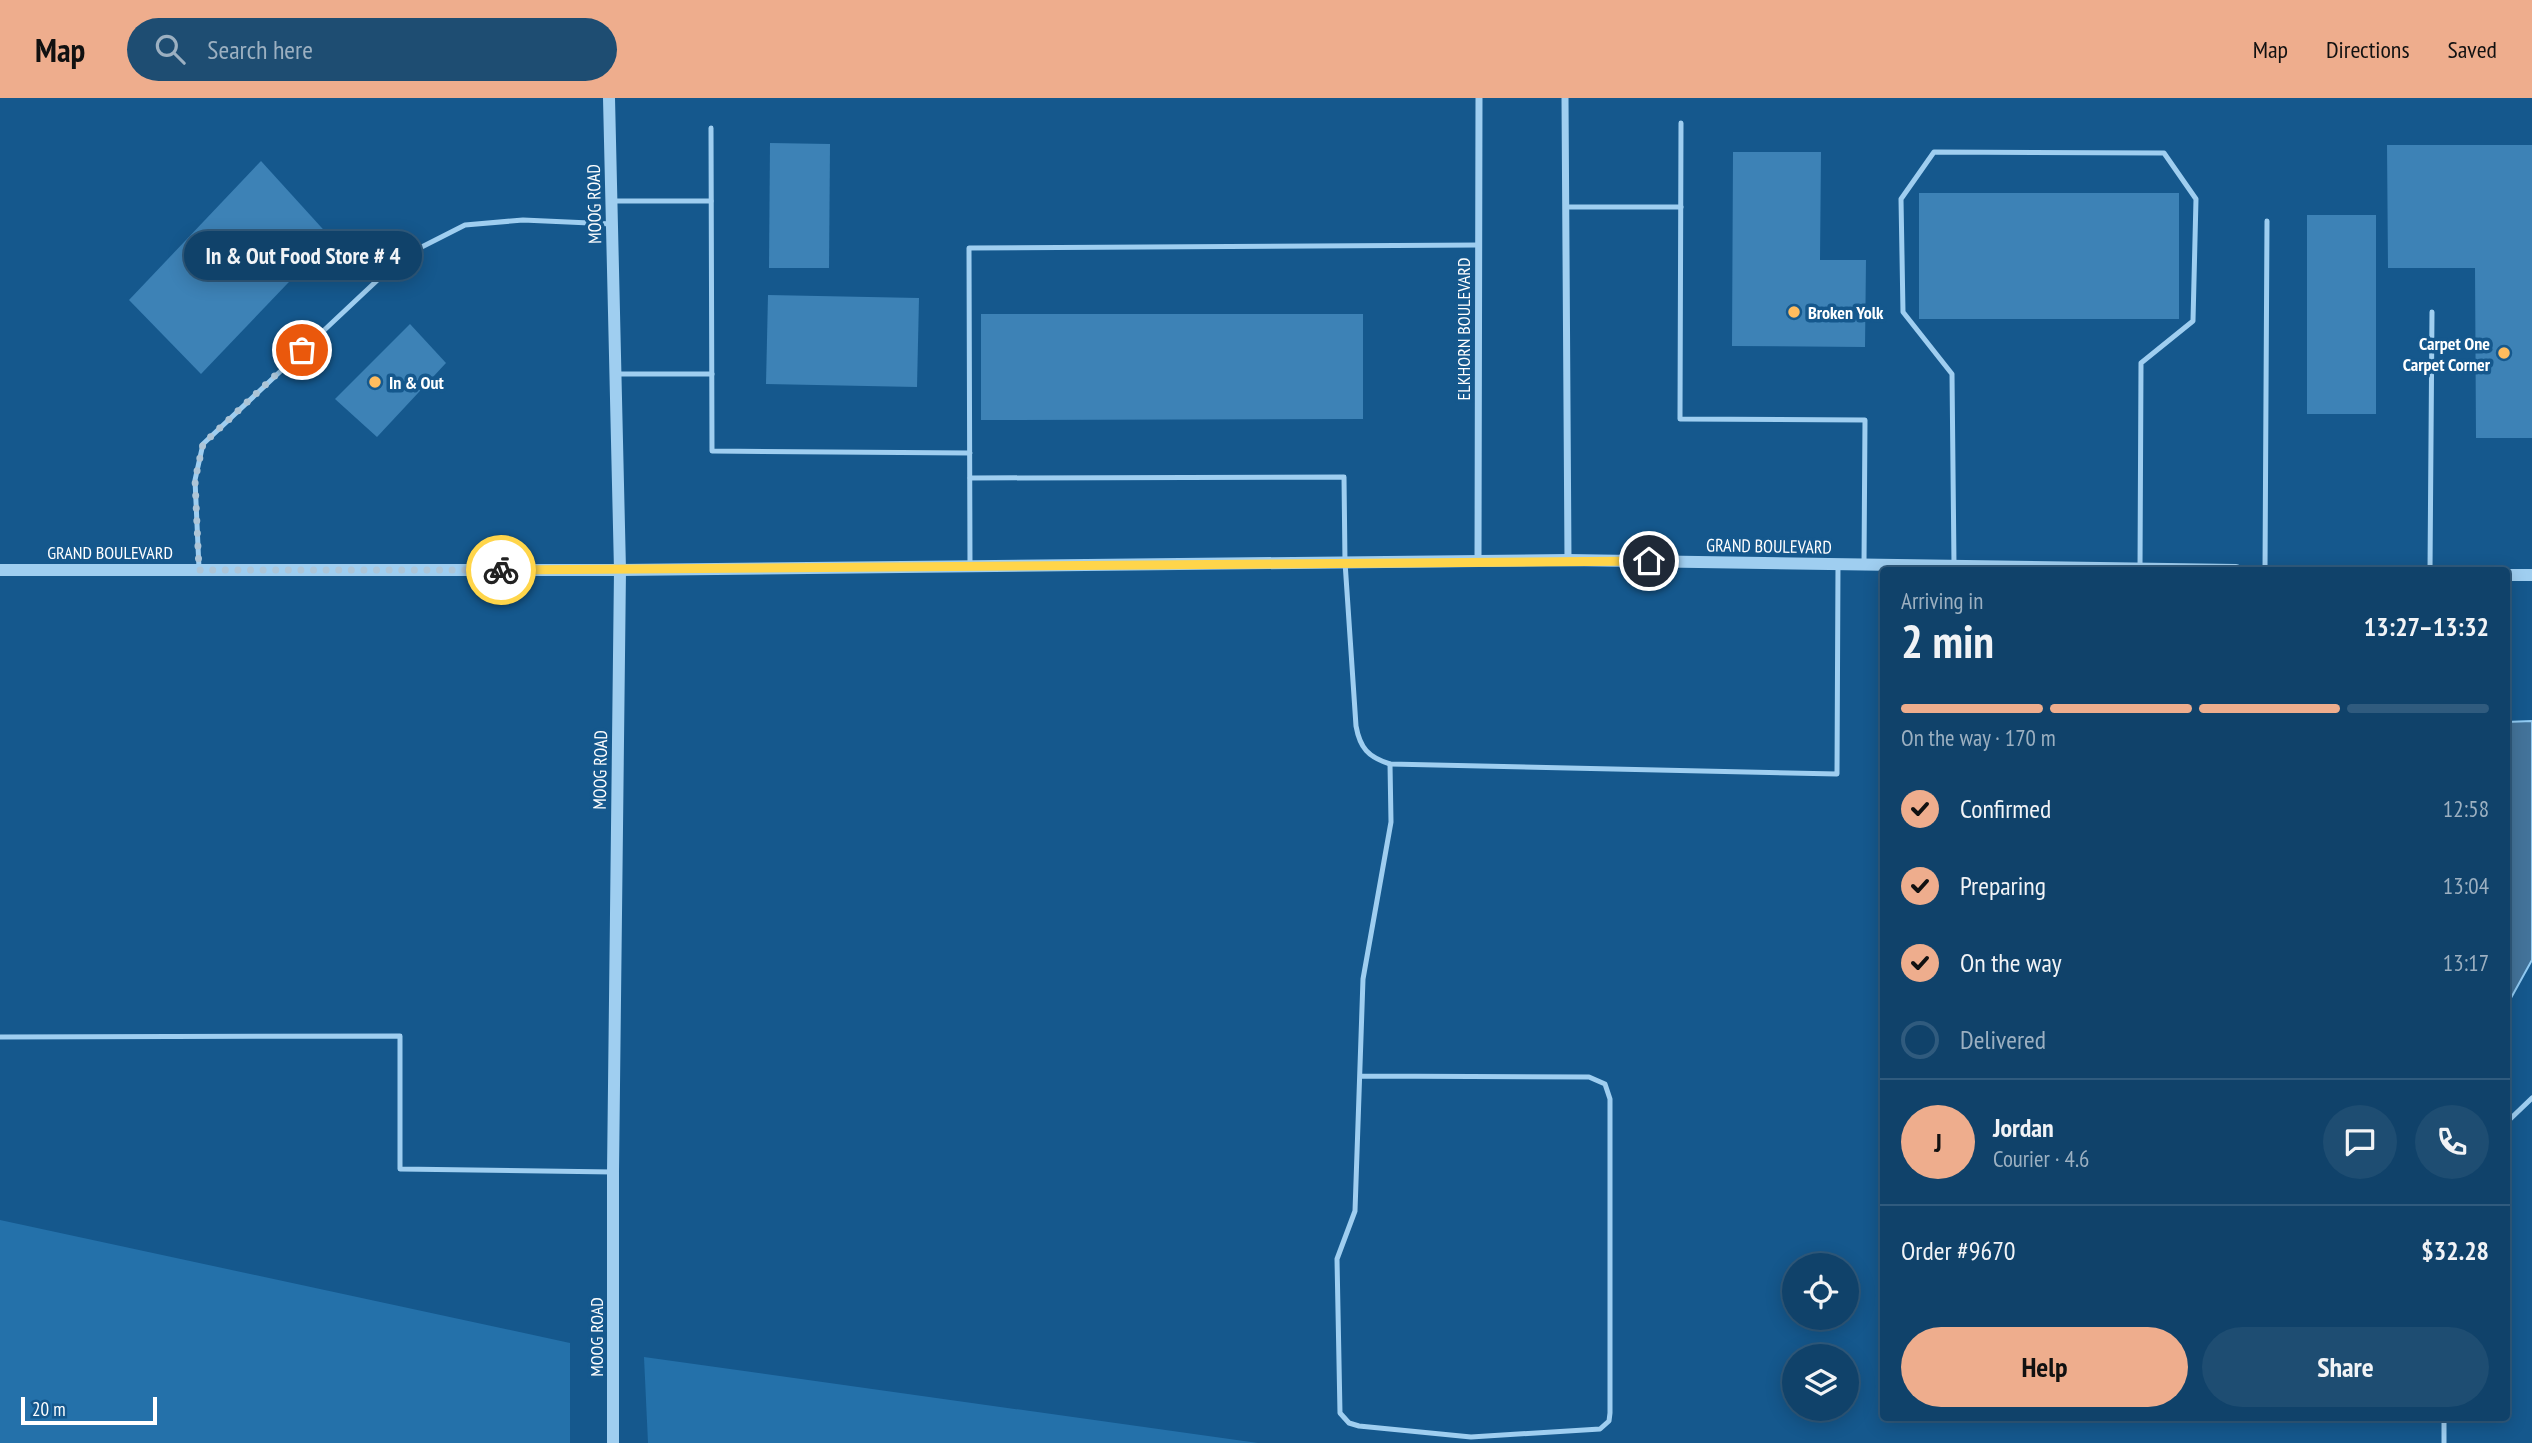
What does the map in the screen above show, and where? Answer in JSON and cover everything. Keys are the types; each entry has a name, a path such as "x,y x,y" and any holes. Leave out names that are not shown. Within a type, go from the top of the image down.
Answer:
{"street":[{"name":"MOOG ROAD","path":"609,98 620,570 613,1172 613,1443"},
{"name":"ELKHORN BOULEVARD","path":"1478,560 1479,98"},
{"path":"1565,98 1568,560"},
{"name":"GRAND BOULEVARD","path":"0,570 620,570 1478,560 2016,567"},
{"path":"2510,575 2532,575"}],"lane":[{"path":"1681,123 1680,419 1865,420 1864,564"},
{"path":"711,128 712,451 970,453"},
{"path":"1954,566 1952,374 1903,312 1901,199 1934,152 2164,153 2196,198 2193,321 2141,363 2140,567"},
{"path":"611,201 711,201"},
{"path":"1566,207 1681,207"},
{"path":"199,570 195,480 203,444 402,257 465,225 523,220 612,224"},
{"path":"2265,567 2267,221"},
{"path":"970,566 968,248 1479,245"},
{"path":"2430,567 2431,312"},
{"path":"615,374 712,374"},
{"path":"970,478 1344,477 1345,562 1359,740 1364,751 1376,760 1390,764 1837,774 1838,564"},
{"path":"1360,1076 1589,1077 1605,1084 1610,1099 1610,1413 1606,1425 1600,1429 1471,1437 1359,1426 1343,1419 1339,1402 1337,1259 1355,1211 1363,979 1391,822 1390,764"},
{"path":"0,1037 400,1036 400,1169 613,1172"},
{"path":"2510,1119 2532,1098"},
{"path":"2444,1421 2444,1443"}],"shaded area":[{"path":"2532,721 2532,960 2510,1000 2510,722"},
{"path":"0,1220 570,1343 570,1443 0,1443"},
{"path":"644,1357 1258,1443 648,1443"}],"building":[{"path":"770,143 830,144 829,268 769,268"},
{"name":"Carpet One Carpet Corner","path":"2387,145 2532,145 2532,438 2476,438 2475,268 2388,268"},
{"path":"1733,152 1821,152 1820,260 1866,260 1865,347 1732,346"},
{"path":"261,161 331,238 201,374 129,300"},
{"path":"1919,193 2179,193 2179,319 1919,319"},
{"path":"2307,215 2376,215 2376,414 2307,414"},
{"path":"768,295 919,298 917,387 766,384"},
{"path":"981,314 1363,314 1363,419 981,420"},
{"path":"410,324 446,363 377,437 335,399"}],"way so far":[{"path":"302,350 203,444 195,480 199,570 501,570"}],"place":[{"name":"Broken Yolk","path":"1794,312"},
{"name":"In & Out Food Store # 4","path":"302,350"},
{"name":"Carpet One Carpet Corner","path":"2504,353"},
{"name":"In & Out","path":"375,382"}],"route":[{"path":"501,570 1649,561"}]}
